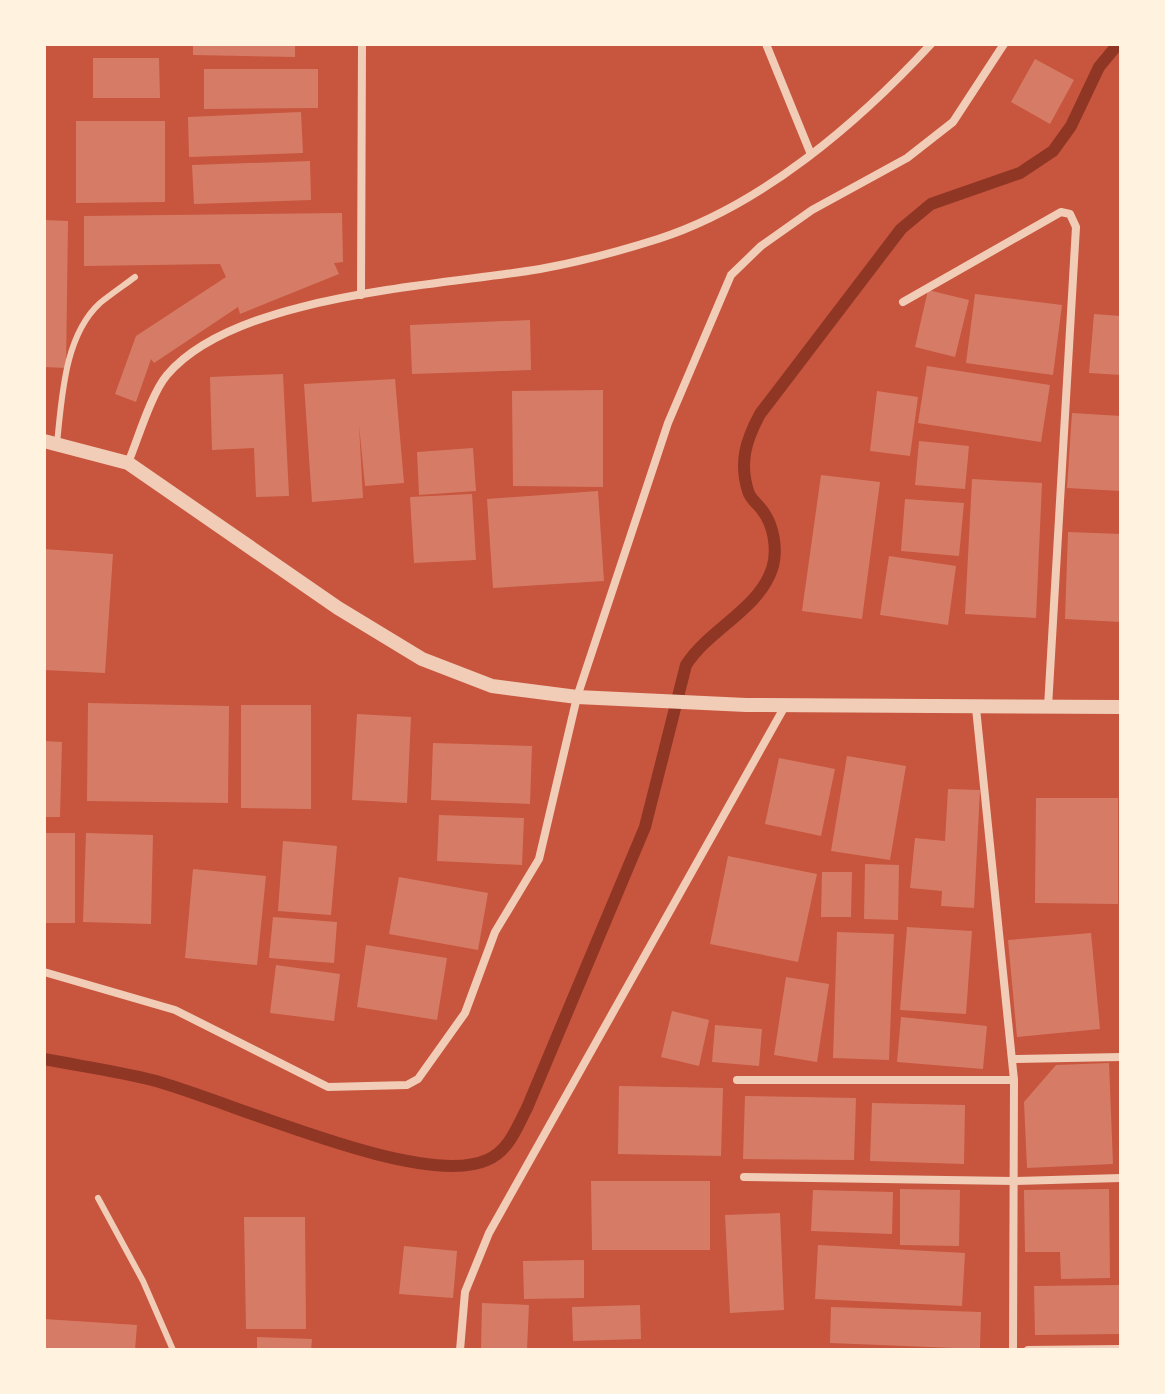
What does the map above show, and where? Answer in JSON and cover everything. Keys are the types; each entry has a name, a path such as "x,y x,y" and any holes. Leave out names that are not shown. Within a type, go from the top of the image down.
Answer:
{"street":[{"path":"361,295 362,44"},
{"path":"766,44 810,152"},
{"path":"128,463 165,377 194,349 232,329 361,295 543,269 657,239 726,212 866,109 931,44"},
{"path":"44,972 175,1010 328,1087 407,1085 427,1070 465,1013 495,932 539,859 577,697 668,423 731,275 761,246 812,210 907,158 953,122 1004,44"},
{"path":"903,302 1061,212 1070,214 1076,227 1048,707"},
{"path":"50,443 128,463 338,608 422,659 492,686 577,697 746,705 1121,707"},
{"path":"460,1350 465,1292 489,1233 785,706"},
{"path":"976,708 1014,1080 1013,1350"},
{"path":"1012,1059 1121,1057"},
{"path":"737,1080 1014,1080"},
{"path":"744,1177 1014,1181 1121,1178"},
{"path":"1028,1350 1121,1349"}],"lane":[{"path":"50,443 75,342 98,305 135,277"},
{"path":"98,1198 143,1281 173,1350"}],"building":[{"path":"193,44 295,44 295,57 193,55"},
{"path":"93,58 159,58 160,98 93,98"},
{"path":"1035,59 1074,80 1050,124 1011,102"},
{"path":"204,69 318,69 318,108 204,109"},
{"path":"301,112 303,153 189,157 188,117"},
{"path":"76,121 165,121 165,202 76,203"},
{"path":"310,161 311,200 194,204 192,165"},
{"path":"342,213 343,262 334,263 339,274 240,314 238,307 154,363 151,359 136,402 115,394 136,336 226,277 220,264 84,266 84,216"},
{"path":"44,220 68,221 66,368 44,367"},
{"path":"928,290 969,300 955,357 915,347"},
{"path":"975,294 1062,305 1053,375 966,363"},
{"path":"1094,314 1121,316 1121,375 1089,373"},
{"path":"530,320 531,370 412,374 410,325"},
{"path":"927,366 1050,385 1041,442 918,423"},
{"path":"283,374 289,496 256,497 254,448 212,450 210,377"},
{"path":"395,379 404,483 365,486 359,425 363,498 312,502 304,384"},
{"path":"603,390 603,487 513,486 512,391"},
{"path":"877,391 918,397 910,456 870,451"},
{"path":"1072,413 1121,416 1121,491 1067,488"},
{"path":"919,441 969,446 965,489 915,485"},
{"path":"473,448 476,491 419,495 417,452"},
{"path":"821,475 880,482 862,619 802,611"},
{"path":"972,479 1042,483 1036,618 965,614"},
{"path":"598,491 604,581 493,588 487,499"},
{"path":"472,494 476,560 414,563 410,497"},
{"path":"905,499 964,503 959,556 901,551"},
{"path":"1068,532 1121,534 1121,622 1065,619"},
{"path":"44,549 113,554 105,673 44,670"},
{"path":"889,556 956,566 948,625 880,615"},
{"path":"88,703 229,706 228,803 87,801"},
{"path":"241,705 311,705 311,809 241,808"},
{"path":"357,714 411,717 407,803 352,800"},
{"path":"44,741 62,742 60,817 44,817"},
{"path":"433,743 532,746 530,804 431,800"},
{"path":"847,756 906,766 890,860 831,851"},
{"path":"779,758 835,769 821,836 765,824"},
{"path":"948,789 980,790 974,908 941,906 942,891 910,888 915,838 945,841"},
{"path":"1036,798 1118,798 1118,904 1035,903"},
{"path":"439,815 524,818 522,865 437,861"},
{"path":"44,833 75,833 75,923 44,923"},
{"path":"86,833 153,835 151,924 83,922"},
{"path":"283,841 337,846 331,915 278,911"},
{"path":"728,856 817,874 798,962 710,944"},
{"path":"865,864 899,865 898,920 864,919"},
{"path":"193,869 266,876 257,965 185,958"},
{"path":"822,872 852,872 851,917 821,917"},
{"path":"399,877 488,893 478,950 389,934"},
{"path":"273,917 337,922 334,963 269,958"},
{"path":"907,927 972,931 966,1014 900,1010"},
{"path":"837,932 894,934 889,1060 833,1058"},
{"path":"1091,933 1100,1029 1017,1037 1008,940"},
{"path":"366,945 447,958 437,1020 357,1007"},
{"path":"276,965 340,974 334,1021 270,1013"},
{"path":"786,977 829,984 817,1062 774,1055"},
{"path":"672,1011 709,1020 699,1066 661,1057"},
{"path":"901,1017 987,1026 983,1069 897,1062"},
{"path":"715,1025 762,1029 759,1066 712,1062"},
{"path":"1109,1063 1113,1164 1027,1168 1024,1102 1056,1065"},
{"path":"619,1086 723,1088 721,1156 618,1154"},
{"path":"745,1096 856,1098 854,1160 743,1159"},
{"path":"872,1103 965,1105 964,1164 870,1161"},
{"path":"591,1181 710,1181 710,1250 592,1250"},
{"path":"900,1189 960,1190 959,1246 900,1245"},
{"path":"1109,1189 1110,1278 1061,1279 1060,1252 1025,1252 1024,1190"},
{"path":"813,1190 893,1192 892,1234 811,1231"},
{"path":"780,1213 784,1310 730,1313 725,1215"},
{"path":"244,1217 305,1217 306,1329 246,1329"},
{"path":"818,1245 965,1253 962,1306 815,1299"},
{"path":"404,1246 457,1251 453,1298 399,1294"},
{"path":"584,1260 584,1298 524,1299 523,1261"},
{"path":"1121,1285 1121,1334 1035,1335 1034,1286"},
{"path":"482,1303 529,1305 527,1350 481,1350"},
{"path":"640,1305 641,1339 573,1341 572,1307"},
{"path":"831,1307 981,1312 980,1349 830,1343"},
{"path":"44,1319 137,1325 135,1350 44,1350"},
{"path":"257,1337 312,1339 311,1350 257,1350"}],"waterway":[{"path":"44,1059 152,1080 322,1138 417,1163 457,1166 487,1160 501,1151 512,1138 527,1108 645,827 686,665 756,596 772,569 774,538 766,516 749,494 744,470 748,442 760,414 901,229 931,204 1020,173 1053,151 1071,126 1099,67 1118,44"}]}
